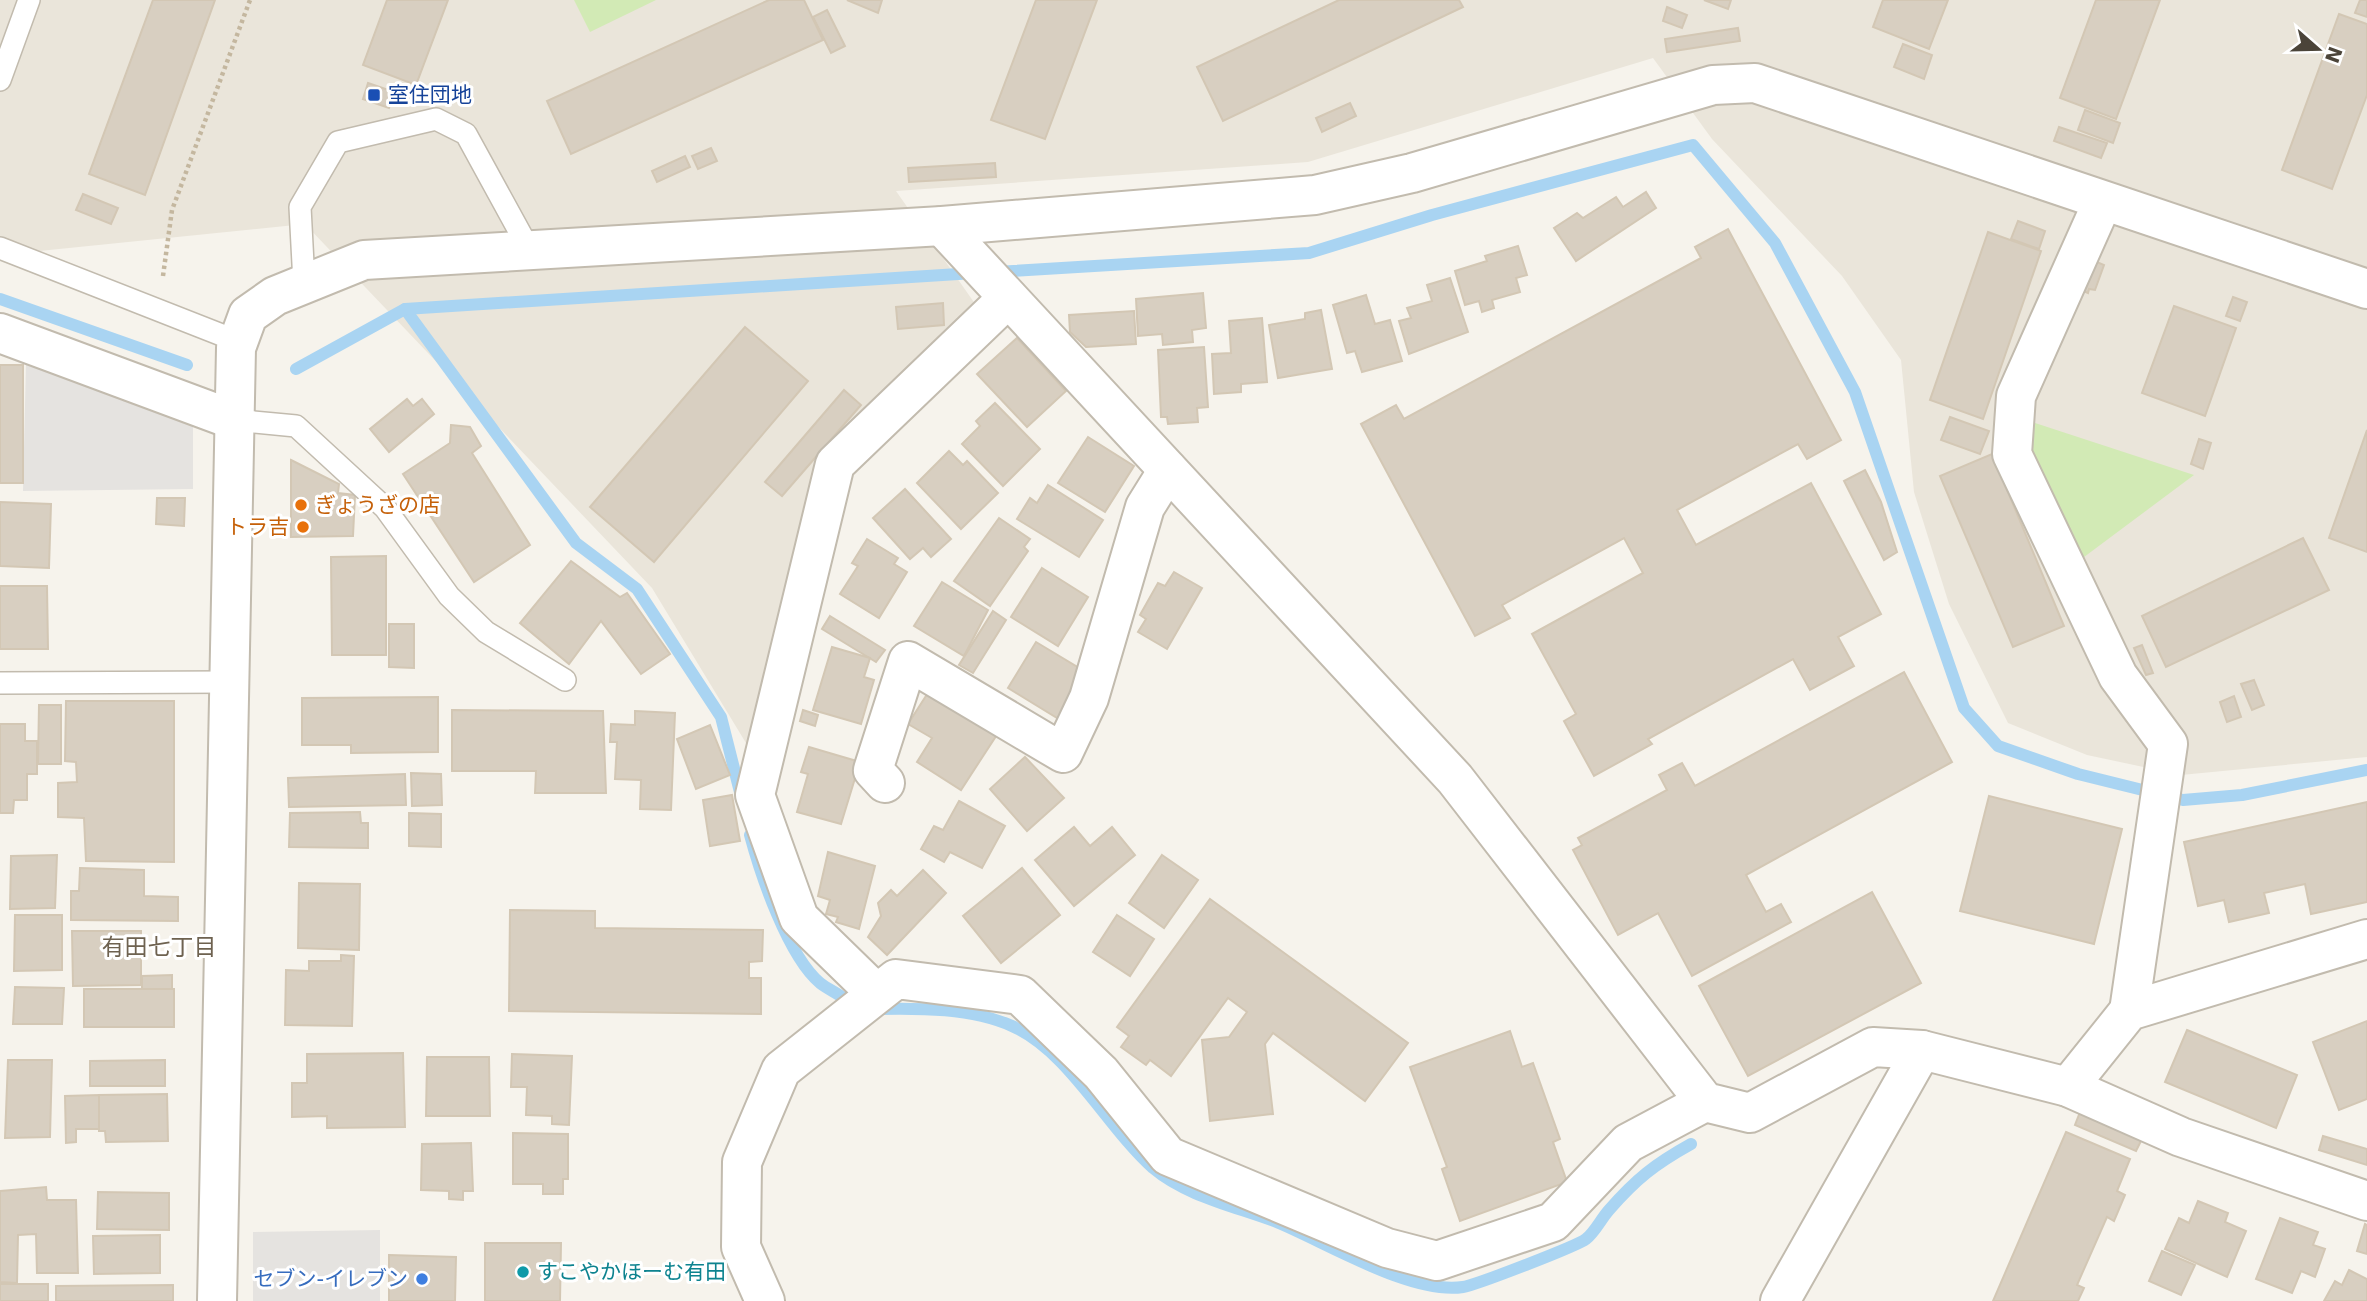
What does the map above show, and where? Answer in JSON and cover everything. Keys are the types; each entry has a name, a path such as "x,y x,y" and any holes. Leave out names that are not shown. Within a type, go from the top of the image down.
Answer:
{"street":[{"path":"217,1301 237,345 248,315 275,296 364,260 942,226 1315,195 1412,173 1713,85 1755,83 2367,289"},
{"path":"2067,1087 2129,1011 2168,744 2118,676 2012,454 2016,396 2103,201"},
{"path":"942,226 1455,779 1705,1102 1749,1113 1873,1046 1922,1051 2067,1087 2181,1137 2367,1200"},
{"path":"864,1002 799,918 754,795 835,464 1006,296"},
{"path":"0,333 234,420"},
{"path":"885,783 873,770 908,661 1063,753 1089,698 1145,507 1168,470"},
{"path":"2129,1011 2367,939"},
{"path":"765,1301 741,1247 742,1162 781,1070 896,979 1020,995 1101,1073 1168,1156 1387,1248 1437,1261 1553,1222 1628,1143 1705,1102"},
{"path":"1780,1301 1922,1051"}],"lane":[{"path":"0,80 29,0"},
{"path":"304,283 300,207 338,142 436,119 466,134 529,249"},
{"path":"0,248 237,345"},
{"path":"234,420 296,426 385,508 449,596 486,632 565,680"},
{"path":"0,683 228,682"}],"path":[{"path":"162,285 172,210 250,0"}],"shaded area":[{"name":"室住団地","path":"0,0 2367,0 2367,757 2181,775 2087,755 2008,723 1949,604 1914,492 1901,360 1842,276 1712,139 1653,58 1308,162 896,191 978,308 823,459 749,748 652,588 305,224 0,255"},
{"path":"26,363 193,414 193,489 23,491"},
{"path":"380,1230 380,1301 253,1301 253,1232"}],"green space":[{"path":"574,0 656,0 590,32"},
{"path":"2017,417 2194,475 2072,566"}],"building":[{"path":"153,0 215,0 145,195 89,174"},
{"path":"387,0 448,0 416,85 363,65"},
{"path":"769,0 804,0 823,40 571,154 547,101"},
{"path":"847,0 882,0 878,13"},
{"path":"1036,0 1097,0 1045,139 991,120"},
{"path":"1339,0 1459,0 1463,7 1223,121 1197,67"},
{"path":"1704,0 1731,0 1728,9"},
{"path":"1883,0 1948,0 1929,49 1873,27"},
{"path":"2096,0 2160,0 2116,119 2060,98"},
{"path":"2360,0 2367,0 2367,17 2355,13"},
{"path":"1667,7 1687,15 1682,28 1663,21"},
{"path":"827,10 845,46 831,53 813,17"},
{"path":"2339,14 2367,24 2367,95 2332,189 2282,170"},
{"path":"1738,28 1740,41 1667,52 1665,39"},
{"path":"1903,44 1932,55 1924,79 1894,67"},
{"path":"368,83 394,92 389,108 363,99"},
{"path":"1350,103 1356,116 1322,132 1316,118"},
{"path":"2085,110 2120,123 2113,143 2078,130"},
{"path":"2059,127 2107,143 2101,158 2054,141"},
{"path":"711,148 717,161 698,169 692,156"},
{"path":"685,156 690,167 657,182 652,171"},
{"path":"995,163 996,177 909,182 908,168"},
{"path":"1646,192 1656,208 1576,261 1554,228 1577,213 1583,218 1616,197 1623,207"},
{"path":"83,194 118,208 111,224 76,210"},
{"path":"2018,221 2045,231 2039,249 2011,239"},
{"path":"1728,229 1841,440 1807,459 1798,444 1677,510 1696,545 1811,483 1881,614 1838,637 1854,666 1810,690 1793,659 1648,739 1652,744 1594,776 1564,721 1576,714 1532,634 1643,573 1624,538 1502,605 1510,618 1475,636 1361,424 1396,405 1404,419 1701,258 1695,247"},
{"path":"1988,232 2041,251 1983,419 1930,400"},
{"path":"1518,246 1527,275 1516,278 1520,292 1492,300 1494,308 1482,312 1479,301 1465,305 1455,271 1487,261 1485,256"},
{"path":"2092,260 2104,265 2095,290 2089,289 2088,293 2081,290"},
{"path":"1450,278 1468,332 1409,354 1399,321 1411,318 1407,308 1432,301 1427,285"},
{"path":"1203,293 1206,328 1192,330 1193,342 1163,345 1162,334 1138,336 1136,299"},
{"path":"1366,295 1375,324 1390,320 1402,361 1362,372 1355,351 1347,353 1333,305"},
{"path":"2233,297 2247,302 2240,321 2226,316"},
{"path":"943,303 944,325 898,329 896,307"},
{"path":"2174,306 2236,328 2205,416 2142,393"},
{"path":"1321,310 1332,369 1278,378 1269,325 1305,319 1305,313"},
{"path":"1134,311 1136,344 1086,347 1070,332 1069,315"},
{"path":"1262,318 1267,382 1241,384 1241,392 1214,394 1212,354 1231,353 1229,321"},
{"path":"745,327 808,381 654,562 590,507"},
{"path":"1017,338 1066,391 1027,427 977,374"},
{"path":"1204,347 1208,407 1197,408 1198,422 1168,424 1167,417 1161,417 1158,350"},
{"path":"0,365 23,365 23,483 0,483"},
{"path":"844,390 861,405 782,496 765,482"},
{"path":"407,399 413,406 422,399 434,414 389,452 370,429"},
{"path":"995,403 1040,449 1003,486 962,444 980,426 976,421"},
{"path":"1950,417 1989,431 1980,454 1941,440"},
{"path":"451,425 470,427 481,446 472,453 530,545 474,582 403,474 450,443"},
{"path":"2367,430 2367,552 2329,538"},
{"path":"1088,437 1134,466 1105,512 1058,483"},
{"path":"2199,439 2211,443 2203,469 2191,464"},
{"path":"949,451 963,465 967,461 998,493 961,529 917,483"},
{"path":"1992,454 2064,626 2013,647 1940,476"},
{"path":"291,460 339,484 338,493 355,495 353,536 291,537"},
{"path":"1865,470 1881,502 1897,552 1884,560 1844,481"},
{"path":"1048,485 1103,520 1079,557 1017,519 1030,498 1037,503"},
{"path":"905,489 951,539 931,557 923,548 910,559 873,518"},
{"path":"157,498 185,498 184,526 156,524"},
{"path":"0,502 51,504 49,568 0,566"},
{"path":"999,518 1030,539 1024,547 1028,551 990,606 954,581"},
{"path":"2303,538 2329,590 2166,667 2142,616"},
{"path":"867,539 898,558 894,564 907,572 879,618 840,594 858,566 852,563"},
{"path":"386,556 386,655 332,655 331,557"},
{"path":"571,561 620,597 627,593 670,654 641,674 601,621 569,664 520,623"},
{"path":"1042,568 1088,597 1058,646 1011,617"},
{"path":"1174,572 1202,588 1167,649 1138,632 1146,619 1140,615 1158,583 1165,586"},
{"path":"942,582 988,610 964,656 914,626"},
{"path":"0,586 47,586 48,649 0,649"},
{"path":"993,611 1006,620 973,673 959,665"},
{"path":"830,616 885,650 876,662 822,629"},
{"path":"389,624 414,624 414,668 389,667"},
{"path":"1036,642 1084,671 1062,721 1008,688"},
{"path":"2142,645 2153,673 2146,675 2134,648"},
{"path":"832,647 870,658 864,677 874,680 861,724 813,710"},
{"path":"1904,672 1952,762 1746,875 1766,912 1781,904 1791,922 1692,976 1658,913 1618,935 1573,850 1582,845 1578,838 1667,790 1659,775 1682,763 1695,786"},
{"path":"2254,680 2264,705 2252,710 2241,684"},
{"path":"931,688 1000,730 961,790 917,762 932,738 908,724"},
{"path":"2234,696 2241,717 2227,722 2220,702"},
{"path":"438,697 438,752 351,753 351,745 302,745 302,698"},
{"path":"66,701 174,701 174,862 86,861 84,818 58,817 58,783 77,782 76,762 65,761"},
{"path":"39,705 61,705 61,764 38,764"},
{"path":"452,710 603,711 606,793 535,793 536,771 452,771"},
{"path":"803,710 818,715 815,726 800,721"},
{"path":"635,711 675,713 671,810 640,809 641,780 615,779 617,742 610,742 611,724 635,725"},
{"path":"0,724 25,724 25,741 37,741 37,774 27,774 27,800 14,800 13,813 0,813"},
{"path":"710,725 730,775 696,789 677,739"},
{"path":"809,747 860,762 841,824 797,812 808,774 801,772"},
{"path":"1025,757 1064,798 1027,831 990,789"},
{"path":"411,773 441,774 442,805 412,806"},
{"path":"405,774 406,805 289,807 288,778"},
{"path":"732,795 740,841 710,846 703,800"},
{"path":"1989,796 2122,829 2094,944 1960,911"},
{"path":"959,801 1005,826 982,868 950,852 944,862 921,849 934,826 943,830"},
{"path":"2367,802 2367,902 2311,914 2305,884 2264,893 2269,913 2229,922 2224,900 2198,906 2184,842"},
{"path":"360,812 361,823 368,823 368,848 289,847 290,813"},
{"path":"409,813 441,814 441,847 409,846"},
{"path":"1074,827 1090,846 1112,827 1135,855 1074,906 1035,860"},
{"path":"828,852 875,866 859,929 836,922 838,917 826,914 830,900 818,896"},
{"path":"57,855 55,908 10,909 11,856"},
{"path":"1162,855 1198,880 1164,928 1129,903"},
{"path":"80,868 144,870 144,896 178,897 178,921 71,920 71,891 79,891"},
{"path":"1022,868 1060,915 1001,963 963,916"},
{"path":"923,870 946,893 887,955 868,937 881,916 878,903 891,890 897,896"},
{"path":"299,883 360,884 359,950 298,948"},
{"path":"1872,892 1921,983 1748,1076 1699,986"},
{"path":"1210,899 1408,1043 1365,1101 1273,1033 1265,1044 1273,1114 1210,1121 1202,1040 1229,1037 1247,1012 1228,998 1171,1076 1150,1060 1146,1065 1121,1047 1129,1036 1117,1027"},
{"path":"510,910 595,911 595,928 763,930 762,961 749,962 749,978 761,978 761,1014 509,1011"},
{"path":"15,915 62,915 62,970 14,971"},
{"path":"1117,915 1154,939 1130,976 1093,952"},
{"path":"72,931 141,931 141,985 73,986"},
{"path":"341,955 354,956 352,1026 285,1025 286,970 309,971 309,961 341,961"},
{"path":"172,975 172,989 142,989 142,976"},
{"path":"15,987 64,988 62,1024 13,1024"},
{"path":"84,989 174,989 174,1027 84,1027"},
{"path":"2367,1021 2367,1099 2339,1110 2313,1042"},
{"path":"2187,1030 2297,1075 2276,1128 2165,1082"},
{"path":"1510,1031 1522,1067 1533,1063 1560,1139 1553,1142 1567,1182 1460,1221 1442,1169 1447,1167 1410,1067"},
{"path":"403,1053 405,1127 327,1128 327,1116 292,1117 292,1083 307,1083 307,1054"},
{"path":"512,1054 572,1056 569,1125 552,1124 552,1116 526,1115 527,1087 511,1087"},
{"path":"427,1057 489,1057 490,1116 426,1116"},
{"path":"8,1060 52,1060 50,1137 5,1138"},
{"path":"165,1060 165,1086 90,1086 90,1061"},
{"path":"167,1094 168,1141 106,1142 105,1131 99,1131 99,1095"},
{"path":"99,1095 99,1129 76,1129 76,1142 66,1143 65,1096"},
{"path":"2080,1112 2142,1139 2136,1151 2075,1125"},
{"path":"2066,1132 2130,1159 2117,1191 2125,1195 2114,1221 2107,1217 2077,1285 2084,1288 2078,1301 1993,1301"},
{"path":"513,1133 568,1134 568,1179 563,1179 563,1194 543,1194 543,1184 513,1184"},
{"path":"2323,1136 2367,1149 2367,1165 2319,1150"},
{"path":"471,1143 473,1191 463,1191 463,1200 449,1199 449,1191 421,1190 422,1144"},
{"path":"46,1187 47,1200 76,1200 78,1273 37,1273 36,1234 18,1235 17,1283 0,1282 0,1191"},
{"path":"98,1192 169,1193 169,1230 97,1229"},
{"path":"2198,1201 2228,1213 2225,1222 2246,1231 2227,1277 2165,1249 2179,1218 2189,1223"},
{"path":"2280,1218 2318,1232 2313,1245 2325,1249 2315,1277 2301,1271 2292,1293 2256,1279"},
{"path":"2365,1224 2367,1225 2367,1254 2357,1251"},
{"path":"160,1235 160,1273 94,1274 93,1236"},
{"name":"すこやかほーむ有田","path":"485,1243 561,1243 560,1301 485,1301"},
{"path":"2162,1251 2195,1265 2181,1295 2149,1281"},
{"name":"セブン-イレブン","path":"389,1255 456,1257 455,1301 389,1301"},
{"path":"2349,1270 2367,1279 2367,1301 2324,1301 2335,1281 2342,1285"},
{"path":"0,1284 48,1284 48,1301 0,1301"},
{"path":"173,1285 173,1301 56,1301 56,1286"}],"waterway":[{"path":"996,272 1309,253 1432,215 1693,145 1775,243 1855,392 1964,708 1998,746 2078,774 2183,800 2242,795 2367,770"},
{"path":"296,369 405,309 974,273"},
{"path":"0,299 187,365"},
{"path":"405,309 576,543 637,589 721,717 742,800"},
{"path":"750,835 777,914 797,954 820,983 843,997 854,1009"},
{"path":"876,1009 963,1012 1012,1026 1032,1037 1051,1053 1136,1151 1166,1178 1195,1193 1274,1221 1393,1275 1442,1287 1472,1285 1586,1239 1628,1189 1656,1165 1691,1144"}],"place":[{"name":"室住団地","path":"374,95"},
{"name":"ぎょうざの店","path":"301,505"},
{"name":"トラ吉","path":"303,527"},
{"name":"すこやかほーむ有田","path":"523,1272"},
{"name":"セブン-イレブン","path":"422,1279"}],"district":[{"name":"有田七丁目","path":"159,947"}]}
